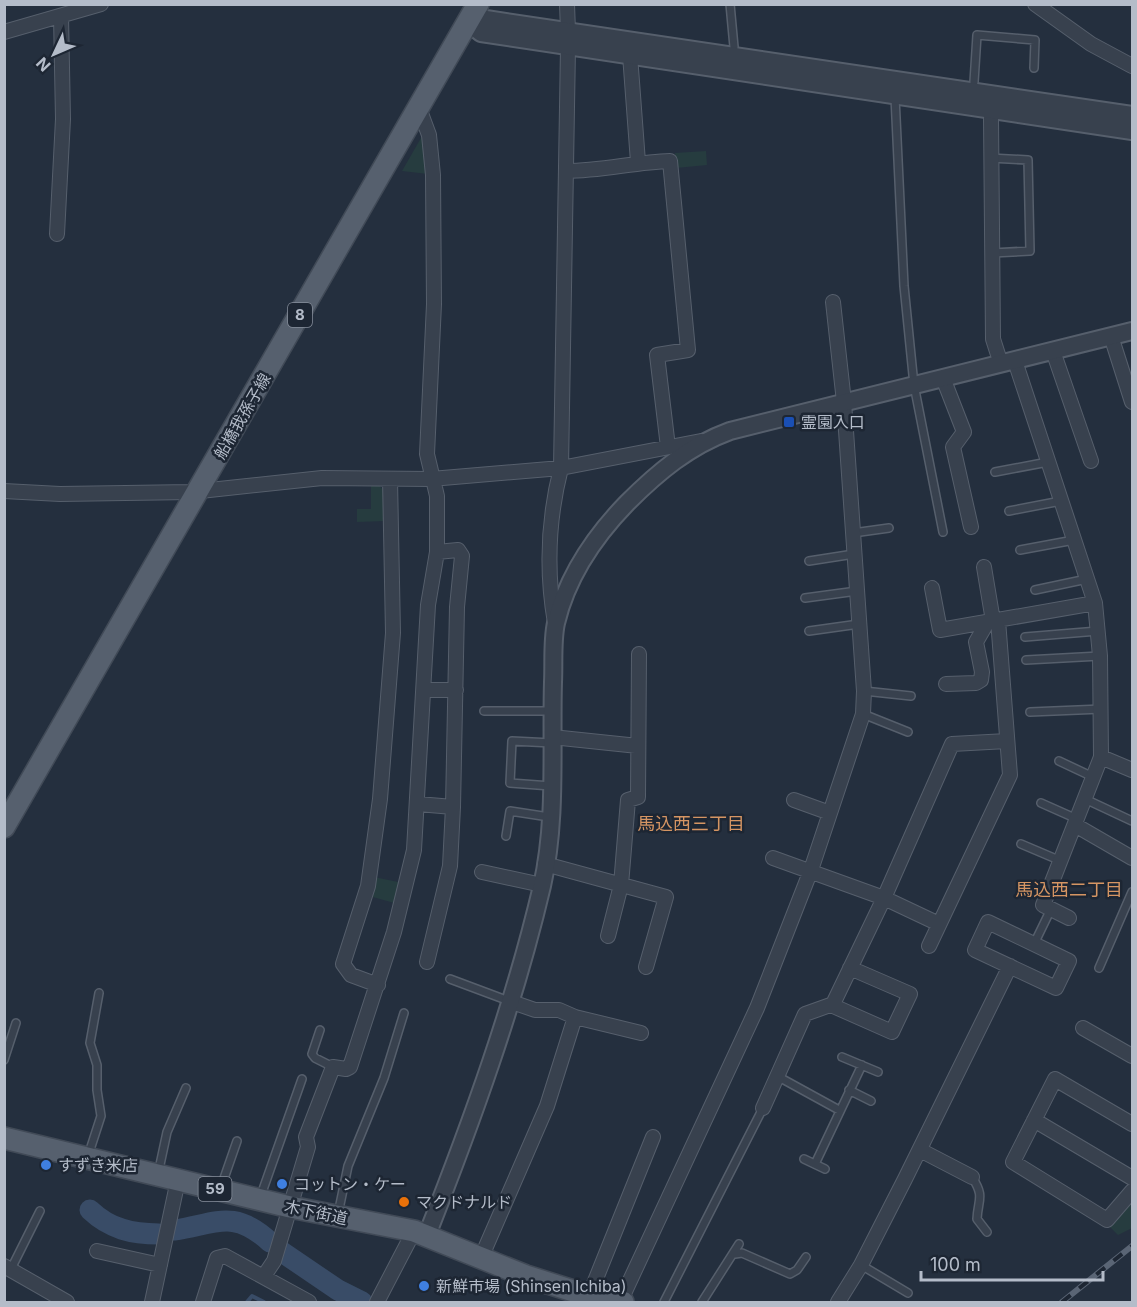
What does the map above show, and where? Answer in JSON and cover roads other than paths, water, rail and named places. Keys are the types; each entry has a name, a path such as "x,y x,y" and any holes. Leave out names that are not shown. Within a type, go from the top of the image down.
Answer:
{"main road":[{"name":"船橋我孫子線","path":"4,827 14,803 200,489 478,4"},
{"name":"木下街道","path":"4,1138 88,1156 259,1200 421,1233 526,1276 589,1296 621,1302"}],"street":[{"path":"4,32 100,4"},
{"path":"377,1302 421,1233 474,1114 542,885 551,786 555,625 551,602 549,526 561,468 567,4"},
{"path":"1035,4 1091,44 1132,66"},
{"path":"57,234 63,119 61,16"},
{"path":"468,23 481,33 568,39 895,87 1132,131"},
{"path":"568,39 630,55 1132,115"},
{"path":"630,55 638,162"},
{"path":"264,1276 274,1261 308,1147 306,1137 333,1067 346,1069 350,1067 394,932 414,850 428,605 437,552 437,496 431,479 427,454 434,304 433,175 429,135 419,108"},
{"path":"991,118 993,339 1008,362 1048,462 1095,603 1098,631 1102,709 1101,757 1043,906 1069,918"},
{"path":"566,171 596,171 638,162 670,160 688,350 657,355 668,447"},
{"path":"621,1302 757,1008 811,870 863,714 864,691 844,402 833,302"},
{"path":"4,491 60,494 200,489 322,478 431,479 561,468 703,441 730,431 1132,331"},
{"path":"1111,336 1132,402"},
{"path":"1053,351 1091,461"},
{"path":"943,378 964,432 953,447 971,527"},
{"path":"555,625 564,597 575,574 603,529 646,484 703,441"},
{"path":"378,986 351,975 343,964 368,886 381,799 393,633 390,478"},
{"path":"427,962 450,866 457,607 462,556 458,550 437,552"},
{"path":"929,946 1010,775 993,622 984,567"},
{"path":"932,588 940,630 1095,603"},
{"path":"946,684 976,683 981,680 982,672 976,642 993,622"},
{"path":"608,936 621,885 628,800 638,797 639,654"},
{"path":"424,690 456,690"},
{"path":"552,740 638,746"},
{"path":"831,1005 884,897 952,744 1007,741"},
{"path":"1101,757 1132,770"},
{"path":"794,800 830,813"},
{"path":"418,804 453,807"},
{"path":"1076,822 1132,858"},
{"path":"773,858 884,897 939,924"},
{"path":"545,864 666,897 646,967"},
{"path":"482,872 542,885"},
{"path":"988,922 1069,961 1056,988 1010,966 975,950 988,922"},
{"path":"838,1302 861,1265 920,1150 1010,966"},
{"path":"763,1108 805,1014 831,1005 892,1032 910,994 850,968"},
{"path":"509,1002 535,1010 559,1010 575,1017 641,1033"},
{"path":"481,1258 543,1116 575,1017"},
{"path":"1083,1028 1132,1056"},
{"path":"1132,1124 1055,1079 1013,1162 1107,1220 1132,1191"},
{"path":"1035,1120 1132,1178"},
{"path":"589,1296 653,1137"},
{"path":"920,1150 972,1177"},
{"path":"152,1302 165,1234 167,1177"},
{"path":"97,1251 160,1265"},
{"path":"203,1302 217,1258 225,1256 309,1302"},
{"path":"8,1267 67,1302"}],"lane":[{"path":"730,4 734,47"},
{"path":"974,82 977,35 1035,40 1034,68"},
{"path":"895,87 904,286 914,385 943,532"},
{"path":"990,158 1028,159 1030,251 992,253"},
{"path":"995,472 1048,462"},
{"path":"1009,511 1061,501"},
{"path":"853,533 889,528"},
{"path":"1020,550 1074,540"},
{"path":"809,561 854,554"},
{"path":"1035,590 1087,579"},
{"path":"805,598 856,591"},
{"path":"809,631 859,624"},
{"path":"1025,637 1098,631"},
{"path":"1026,660 1100,656"},
{"path":"864,691 910,696"},
{"path":"1030,712 1102,709"},
{"path":"484,711 552,711"},
{"path":"863,714 908,732"},
{"path":"551,786 510,783 512,741 552,740"},
{"path":"1059,761 1093,777"},
{"path":"1085,800 1132,821"},
{"path":"1041,803 1076,822"},
{"path":"506,836 510,811 549,817"},
{"path":"1021,844 1061,861"},
{"path":"1099,968 1132,892"},
{"path":"1034,944 1051,909"},
{"path":"450,979 509,1002"},
{"path":"88,1156 101,1116 96,1090 97,1065 90,1043 99,993"},
{"path":"337,1216 348,1166 384,1078 404,1013"},
{"path":"4,1060 16,1023"},
{"path":"320,1030 312,1054 315,1058 333,1067"},
{"path":"842,1057 878,1072"},
{"path":"815,1164 861,1065"},
{"path":"777,1076 839,1110"},
{"path":"259,1200 302,1078"},
{"path":"167,1177 167,1132 186,1088"},
{"path":"849,1090 871,1101"},
{"path":"664,1302 763,1108"},
{"path":"220,1190 237,1141"},
{"path":"804,1159 825,1169"},
{"path":"972,1177 980,1189 982,1201 977,1219 987,1232"},
{"path":"8,1267 39,1210"},
{"path":"702,1302 735,1254 739,1244"},
{"path":"735,1254 742,1253 790,1274 797,1270 806,1257"},
{"path":"861,1265 908,1293"}],"waterway":[{"path":"90,1210 105,1222 122,1229 159,1234"},
{"path":"174,1230 213,1222 234,1222 257,1231 270,1242"},
{"path":"282,1252 338,1290 362,1302"},
{"path":"247,1302 252,1296 264,1302"}],"railway":[{"path":"1062,1302 1132,1246"}],"place":[{"name":"霊園入口","path":"789,422"},
{"name":"すずき米店","path":"46,1165"},
{"name":"コットン・ケー","path":"282,1184"},
{"name":"マクドナルド","path":"404,1202"},
{"name":"新鮮市場 (Shinsen Ichiba)","path":"424,1286"}],"district":[{"name":"馬込西三丁目","path":"691,824"},
{"name":"馬込西二丁目","path":"1069,890"}]}
